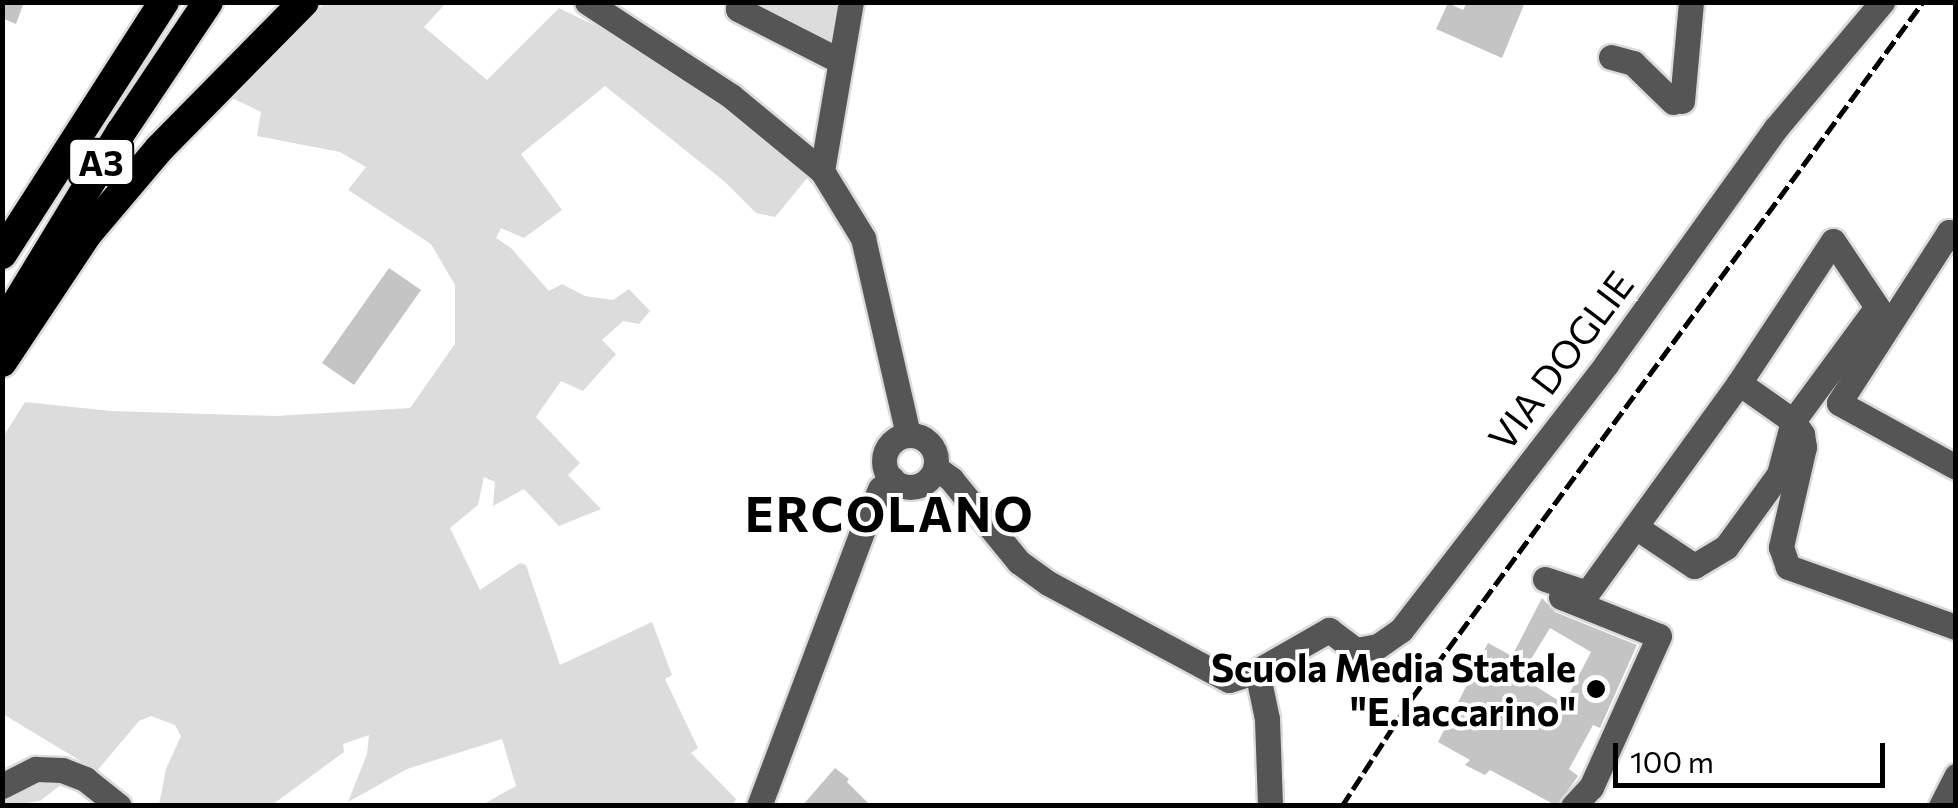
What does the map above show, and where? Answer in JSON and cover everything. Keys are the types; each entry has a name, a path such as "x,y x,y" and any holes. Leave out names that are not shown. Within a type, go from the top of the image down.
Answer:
{"highway":[{"name":"A3","path":"2,254 164,2"},
{"name":"A3","path":"2,327 120,132 208,2"},
{"path":"2,362 88,234 160,149 304,2"}],"street":[{"path":"587,2 730,96 822,171 863,238 908,434"},
{"path":"739,2 738,8 840,61"},
{"path":"822,171 851,2"},
{"path":"1610,56 1633,64 1678,101 1691,2"},
{"name":"VIA DOGLIE","path":"1257,672 1329,630 1356,650 1378,646 1401,630 1607,362 1776,128 1882,2"},
{"path":"1956,239 1949,232 1839,403 1956,467"},
{"path":"1573,806 1591,786 1659,636 1539,582 1587,593 1739,383 1833,241 1877,307 1793,421 1778,474 1726,547 1694,566 1637,528"},
{"path":"1739,383 1793,421 1804,446 1781,548 1788,567 1956,627"},
{"path":"908,434 927,440 934,448 936,468 923,484 913,488 892,479 885,454 898,438 908,434"},
{"path":"936,468 950,478 1019,562 1048,583 1229,680 1257,672 1267,719 1270,806"},
{"path":"759,806 868,516 880,489 892,479"},
{"path":"2,786 36,769 62,770 86,779 119,806"},
{"path":"1941,806 1956,776"}],"shaded area":[{"path":"747,2 842,3 830,50"},
{"path":"325,3 446,3 424,27 487,80 559,8 664,59 808,177 775,217 756,213 725,182 605,86 521,154 562,210 524,238 501,228 496,238 511,248 549,291 562,284 585,296 613,300 629,289 650,311 639,324 623,321 602,340 616,354 583,391 561,381 536,417 580,463 568,475 601,509 559,526 524,489 493,506 495,482 484,477 478,505 450,528 480,590 520,563 526,565 560,665 652,622 672,675 665,679 698,748 691,753 736,799 733,805 482,805 516,786 502,739 407,769 348,802 367,754 369,735 343,744 344,752 272,805 159,805 166,769 181,736 175,725 151,716 139,721 97,771 3,714 3,437 25,402 111,411 275,416 410,408 455,344 455,285 431,244 348,190 366,167 340,152 257,136 261,112 228,96"},
{"path":"38,778 62,784 40,801 3,806 3,789"}],"building":[{"path":"2,2 24,2 16,24 2,18"},
{"path":"1467,2 1525,2 1502,58 1436,29 1448,3 1463,10"},
{"path":"389,268 421,290 354,385 322,363"},
{"path":"1542,598 1555,612 1637,645 1600,728 1593,725 1569,769 1578,776 1557,806 1490,770 1485,775 1465,765 1470,760 1438,742 1488,643 1512,656","holes":["1550,628 1591,652 1564,704 1532,684 1540,670 1528,664"]},
{"path":"835,768 849,779 847,782 871,806 802,806"}],"railway":[{"path":"1342,806 1412,698 1923,2"}],"place":[{"name":"Scuola Media Statale \"E.Iaccarino\"","path":"1596,689"}],"district":[{"name":"ERCOLANO","path":"890,513"}]}
